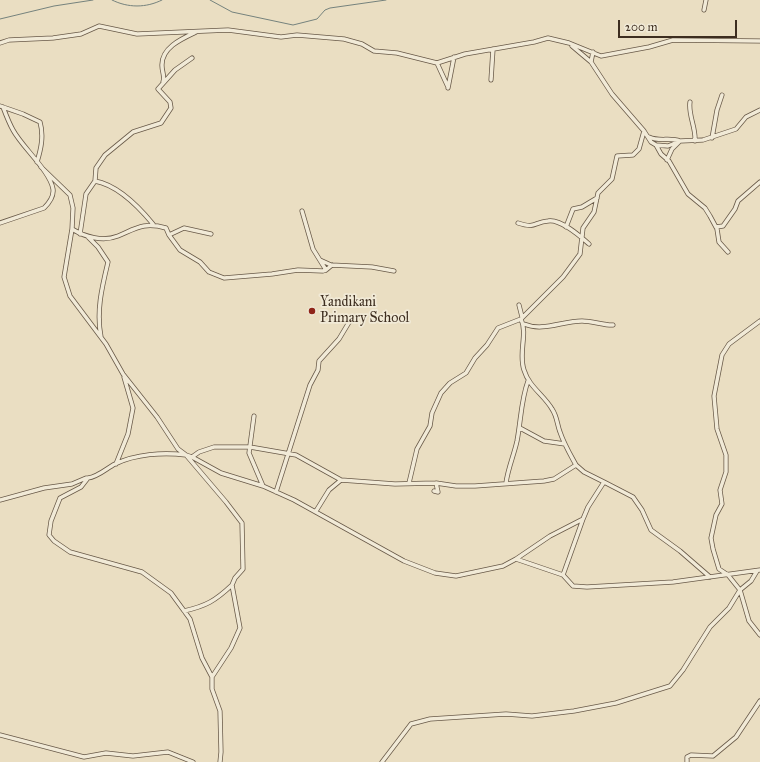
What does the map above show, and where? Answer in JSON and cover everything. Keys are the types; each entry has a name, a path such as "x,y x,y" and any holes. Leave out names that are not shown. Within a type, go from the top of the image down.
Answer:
{"street":[{"path":"704,10 706,0"},
{"path":"0,43 9,40 53,38 81,34 99,26 137,34 228,30 281,37 297,35 344,39 362,44 374,51 397,53 437,63 454,57 548,38 569,43 601,56 649,48 673,40 760,41"},
{"path":"162,83 164,77 162,58 167,50 183,38 198,31"},
{"path":"569,43 591,62 612,94 649,137 651,142 656,145 688,194 705,208 716,227 719,242 728,252"},
{"path":"492,80 493,49"},
{"path":"591,62 593,52"},
{"path":"437,63 448,88 454,57"},
{"path":"80,234 86,194 95,181 96,168 105,156 133,132 161,123 171,108 170,102 158,89 183,62 192,58"},
{"path":"712,138 717,110 722,95"},
{"path":"690,102 689,109 696,131 695,141"},
{"path":"1,107 23,114 40,122 42,129 42,144 37,162"},
{"path":"1,107 13,131 37,162 70,195 73,208 72,229 64,277 70,296 102,340 123,374 157,417 178,449 186,455 230,506 242,523 243,569 235,578 232,585 216,600 203,606 184,611"},
{"path":"649,137 653,139 672,138 680,141 695,141 712,138 736,129 746,118 760,110"},
{"path":"409,483 417,449 430,426 432,413 441,393 450,383 466,373 475,358 487,345 498,328 522,318 563,277 580,254 583,228 594,212 598,193 612,179 617,156 633,155 639,149 644,132"},
{"path":"656,145 668,146 680,141"},
{"path":"667,160 672,149 680,141"},
{"path":"0,223 42,209 48,204 53,192 52,186 41,167"},
{"path":"95,181 103,182 134,204 153,224"},
{"path":"716,227 723,226 735,209 738,201 760,182"},
{"path":"566,227 573,209 582,207 597,198"},
{"path":"302,211 313,250 326,270"},
{"path":"518,223 531,226 548,221 556,222 566,227 590,244"},
{"path":"88,238 116,236 141,226 153,224 166,228 169,235 180,250 200,262 209,272 224,278 298,270 312,272 326,270 332,265"},
{"path":"169,235 184,228 212,234"},
{"path":"72,229 88,238 98,247 108,262 104,274 98,314 102,340"},
{"path":"320,260 325,264 366,266 394,271"},
{"path":"519,305 524,324 522,357 523,369 528,381 536,392 551,407 565,444 576,465 584,472 633,497 642,510 651,530 680,551 710,577"},
{"path":"276,492 310,385 318,370 319,361 338,339 351,319"},
{"path":"760,321 729,344 722,355 714,396 717,429 726,455 726,472 720,490 722,504 716,515 711,538 719,569 728,575 740,590 749,621 760,635"},
{"path":"524,324 534,328 556,326 568,322 596,322 608,326 613,325"},
{"path":"116,464 128,434 133,408 123,374"},
{"path":"506,483 509,466 516,447 523,412 522,397 528,381"},
{"path":"254,416 249,453 263,486"},
{"path":"520,428 544,441 565,444"},
{"path":"192,457 198,452 214,447 250,447 296,455 341,480 436,483 456,486 544,481 554,478 576,465"},
{"path":"0,500 44,488 72,484 93,477 116,464 133,457 172,453 186,455 221,473 263,486 316,511 404,561 434,573 456,576 503,566 550,536 583,519"},
{"path":"88,478 81,487 60,498 51,521 49,535 54,542 70,552 142,572 171,593 190,619 202,658 212,677 212,689 220,711 220,762"},
{"path":"316,511 329,490 341,480"},
{"path":"563,575 588,507 604,482"},
{"path":"434,491 438,492 436,483"},
{"path":"516,559 563,575 573,586 673,582 759,570"},
{"path":"382,762 411,724 430,719 506,714 532,716 574,711 616,703 670,686 683,670 710,627 729,608 740,590 751,581 759,570"},
{"path":"212,677 231,648 240,628 232,585"},
{"path":"687,762 688,757 691,755 713,756 736,737 760,701"},
{"path":"0,735 84,757 106,753 133,756 168,752 193,762"}],"waterway":[{"path":"0,19 54,6 93,0"},
{"path":"112,0 131,6 143,6 162,0"},
{"path":"210,0 232,12 293,25 317,19 325,10 330,8 386,0"}],"place":[{"name":"Yandikani Primary School","path":"312,311"}]}
